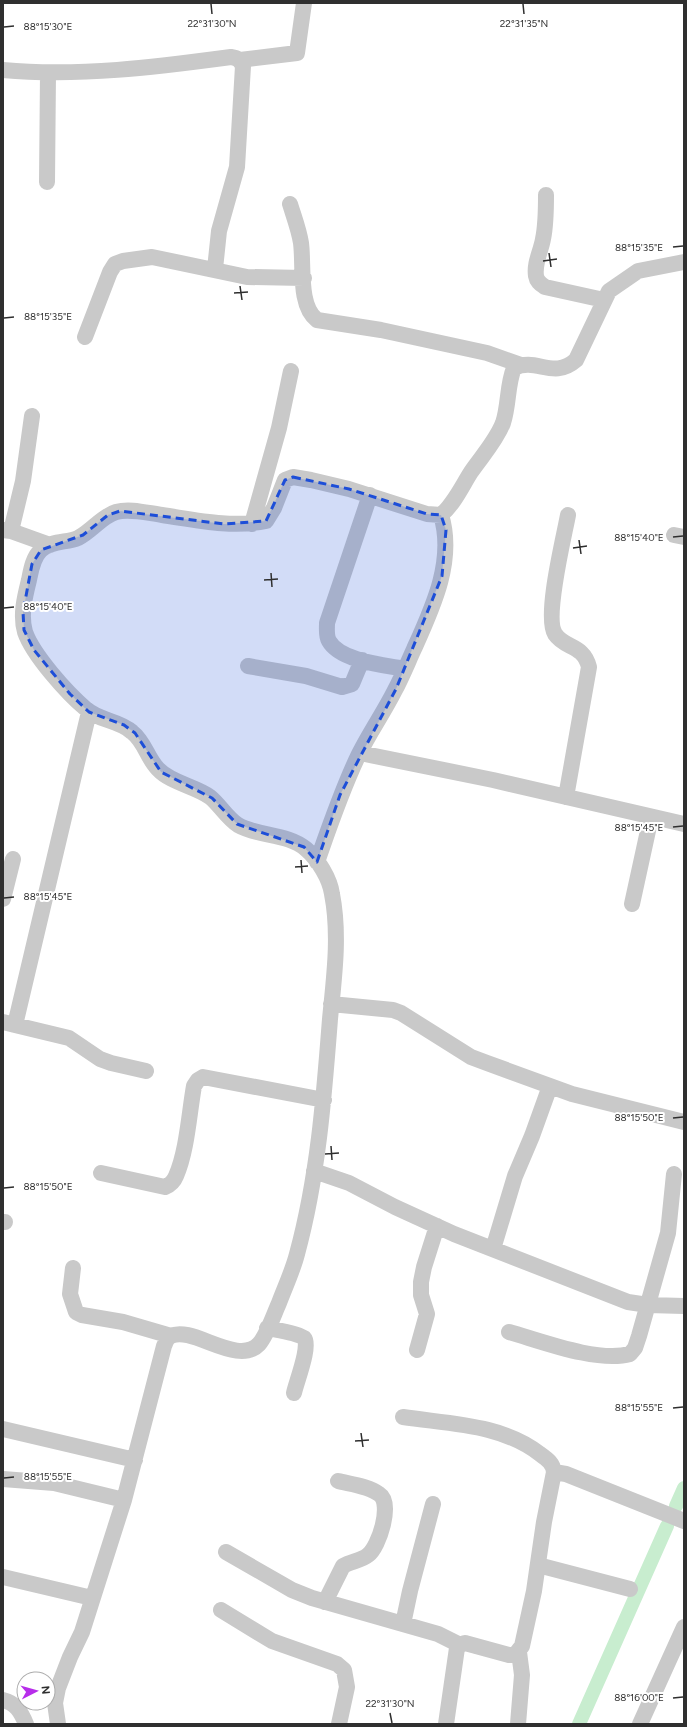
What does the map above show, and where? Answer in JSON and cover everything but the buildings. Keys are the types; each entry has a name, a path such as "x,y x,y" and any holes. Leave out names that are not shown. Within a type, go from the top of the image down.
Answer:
{"street":[{"path":"3,70 48,73 80,73 169,65 231,57 240,60 297,53 304,3"},
{"path":"215,269 219,231 237,167 243,66 240,60"},
{"path":"47,182 48,73"},
{"path":"546,195 546,222 536,265 538,282 545,287 604,300"},
{"path":"290,204 300,240 305,300 311,316 316,320 380,330 487,353 521,365 556,369 569,366 576,360 609,291 638,271 684,262"},
{"path":"85,337 110,272 115,264 123,260 152,257 215,269 247,277 304,278"},
{"path":"73,1268 70,1294 76,1312 82,1315 123,1322 171,1336 190,1336 213,1345 242,1351 249,1351 258,1346 275,1313 297,1256 314,1171 324,1100 336,951 335,921 332,890 317,862 304,847 287,839 254,831 238,824 212,798 161,772 150,759 142,742 135,733 124,725 104,720 88,712 70,694 34,650 24,630 22,612 32,564 41,550 60,541 73,540 83,536 108,515 120,510 224,524 252,524 266,521 272,512 285,480 293,477 370,495 427,514 441,515 447,510 472,470 494,441 502,424 506,410 514,368 521,365"},
{"path":"252,524 279,428 291,371"},
{"path":"32,416 23,481 7,530 50,545"},
{"path":"370,495 327,623 326,633 334,648 350,657 405,669"},
{"path":"317,862 340,795 360,753 396,689 424,628 442,576 446,549 446,530 441,515"},
{"path":"566,797 589,667 587,659 582,653 556,636 553,630 552,620 554,588 568,515"},
{"path":"248,666 306,676 342,687 352,684 362,660"},
{"path":"88,712 9,1024 70,1038 100,1059 146,1071"},
{"path":"360,753 493,780 684,824"},
{"path":"632,904 651,817"},
{"path":"3,898 13,859"},
{"path":"332,1004 393,1010 401,1013 471,1057 572,1094 684,1122"},
{"path":"101,1172 166,1187 171,1184 176,1177 182,1154 194,1086 198,1080 203,1077 324,1100"},
{"path":"493,1249 515,1176 532,1136 550,1086"},
{"path":"314,1171 349,1183 395,1207 437,1226 628,1302 648,1305 684,1306"},
{"path":"509,1332 573,1351 624,1356 630,1354 635,1348 668,1233 674,1174"},
{"path":"417,1350 427,1314 421,1295 421,1282 424,1267 437,1226"},
{"path":"267,1328 298,1335 306,1341 305,1352 294,1393"},
{"path":"56,1692 82,1632 124,1500 164,1346 171,1336"},
{"path":"402,1417 497,1432 514,1438 534,1449 554,1467 538,1565 522,1646 515,1655 509,1655 465,1643 457,1648 446,1724"},
{"path":"3,1429 135,1460"},
{"path":"554,1472 566,1474 684,1521"},
{"path":"3,1479 54,1483 124,1500"},
{"path":"325,1602 343,1566 365,1558 370,1554 381,1531 384,1519 384,1502 378,1492 338,1481"},
{"path":"403,1624 410,1591 433,1504"},
{"path":"226,1552 292,1590 325,1602 438,1634 460,1645"},
{"path":"538,1565 630,1589"},
{"path":"3,1577 92,1598"},
{"path":"221,1610 272,1641 337,1664 344,1670 347,1688 339,1724"},
{"path":"640,1724 684,1627"},
{"path":"518,1652 522,1675 518,1724"},
{"path":"12,1701 26,1724"},
{"path":"55,1711 58,1724"}],"highlighted area":[{"path":"293,477 349,489 427,514 441,515 446,530 442,576 396,689 340,795 317,862 304,847 237,824 212,798 161,772 135,733 124,725 89,712 70,694 34,650 24,630 23,612 32,564 41,550 83,535 108,515 120,511 224,524 266,521 285,480"}],"waterway":[{"path":"676,1506 684,1488"},
{"path":"579,1724 667,1526"}]}
